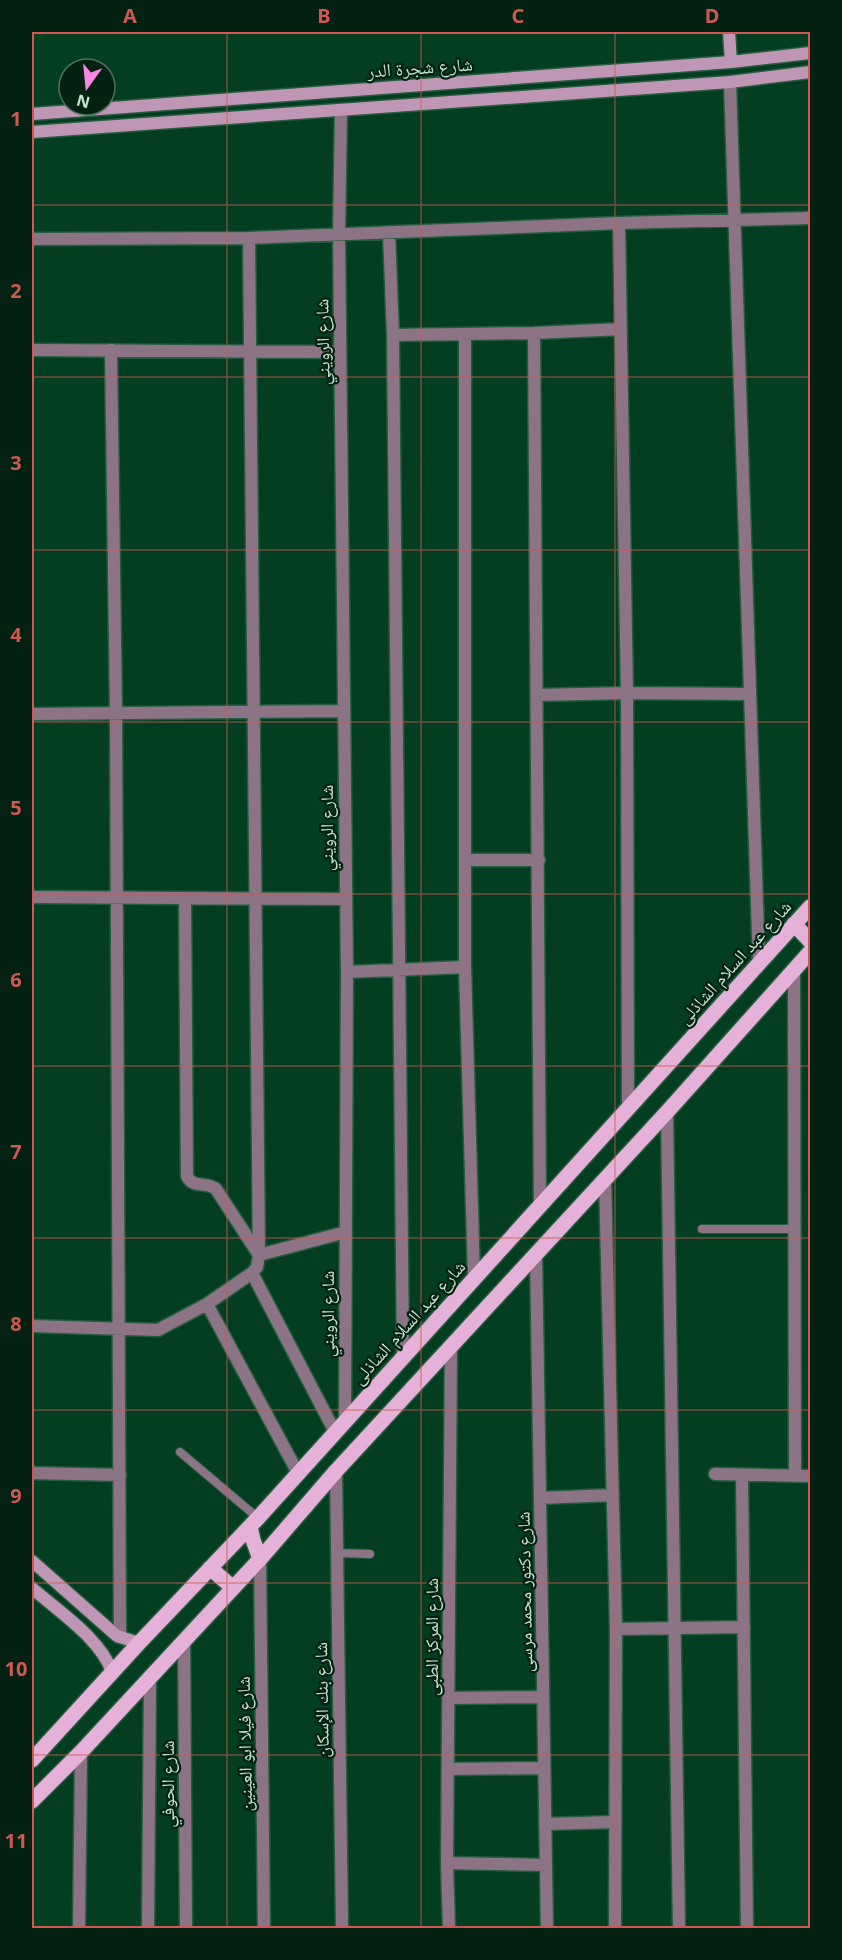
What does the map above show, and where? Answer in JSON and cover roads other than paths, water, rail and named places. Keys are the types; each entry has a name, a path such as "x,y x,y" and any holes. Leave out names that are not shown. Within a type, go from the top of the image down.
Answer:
{"main road":[{"name":"شارع عبد السلام الشاذلى","path":"32,1760 139,1643 254,1523 810,907"},
{"path":"794,924 810,941"},
{"path":"32,1801 81,1752 260,1559 336,1471 667,1112 810,952"},
{"path":"254,1523 253,1540 260,1559"},
{"path":"210,1568 232,1587"}],"street":[{"path":"729,32 731,62"},
{"name":"شارع شجرة الدر","path":"32,114 649,69 810,53"},
{"path":"678,66 680,86"},
{"path":"649,69 651,88"},
{"name":"شارع شجرة الدر","path":"32,132 680,86 810,72"},
{"path":"730,82 759,964"},
{"name":"شارع الرويني","path":"340,1427 345,1232 347,972 339,235 341,110"},
{"path":"32,239 249,238 618,223 810,218"},
{"path":"618,223 627,693 628,1108"},
{"path":"389,233 393,335 403,1357"},
{"path":"32,1326 158,1330 207,1304 252,1273 257,1267 259,1255 249,238"},
{"path":"393,335 621,329"},
{"path":"534,333 540,1206"},
{"path":"465,334 465,967 474,1278"},
{"path":"32,350 340,352"},
{"path":"111,350 116,713 120,1637"},
{"path":"537,695 750,694"},
{"path":"32,714 344,711"},
{"path":"465,860 539,860"},
{"path":"32,897 345,899"},
{"path":"185,898 187,1176 194,1185 207,1185 216,1189 259,1255"},
{"path":"347,972 465,967"},
{"path":"794,970 795,1476"},
{"path":"667,1112 679,1929"},
{"path":"605,1179 616,1629 615,1929"},
{"path":"259,1255 345,1232"},
{"name":"شارع دكتور محمد مرسى","path":"536,1254 547,1929"},
{"path":"252,1273 340,1427"},
{"path":"207,1304 298,1473"},
{"name":"شارع المركز الطبى","path":"449,1929 447,1863 451,1346"},
{"name":"شارع بنك الإسكان","path":"336,1471 342,1929"},
{"path":"32,1473 120,1475"},
{"path":"715,1474 810,1476"},
{"path":"742,1475 747,1929"},
{"path":"540,1498 613,1495"},
{"name":"شارع فيلا ابو العينين","path":"260,1559 264,1929"},
{"path":"32,1561 120,1637 139,1643"},
{"path":"32,1588 101,1650 112,1672"},
{"path":"82,1632 95,1617"},
{"path":"616,1629 744,1627"},
{"name":"شارع الحوفي","path":"184,1640 186,1929"},
{"path":"148,1929 150,1678"},
{"path":"448,1698 543,1697"},
{"path":"80,1929 81,1752"},
{"path":"448,1769 544,1768"},
{"path":"545,1824 615,1822"},
{"path":"447,1863 546,1865"}],"lane":[{"path":"702,1229 794,1229"},
{"path":"180,1452 254,1523"},
{"path":"337,1553 370,1554"}]}
